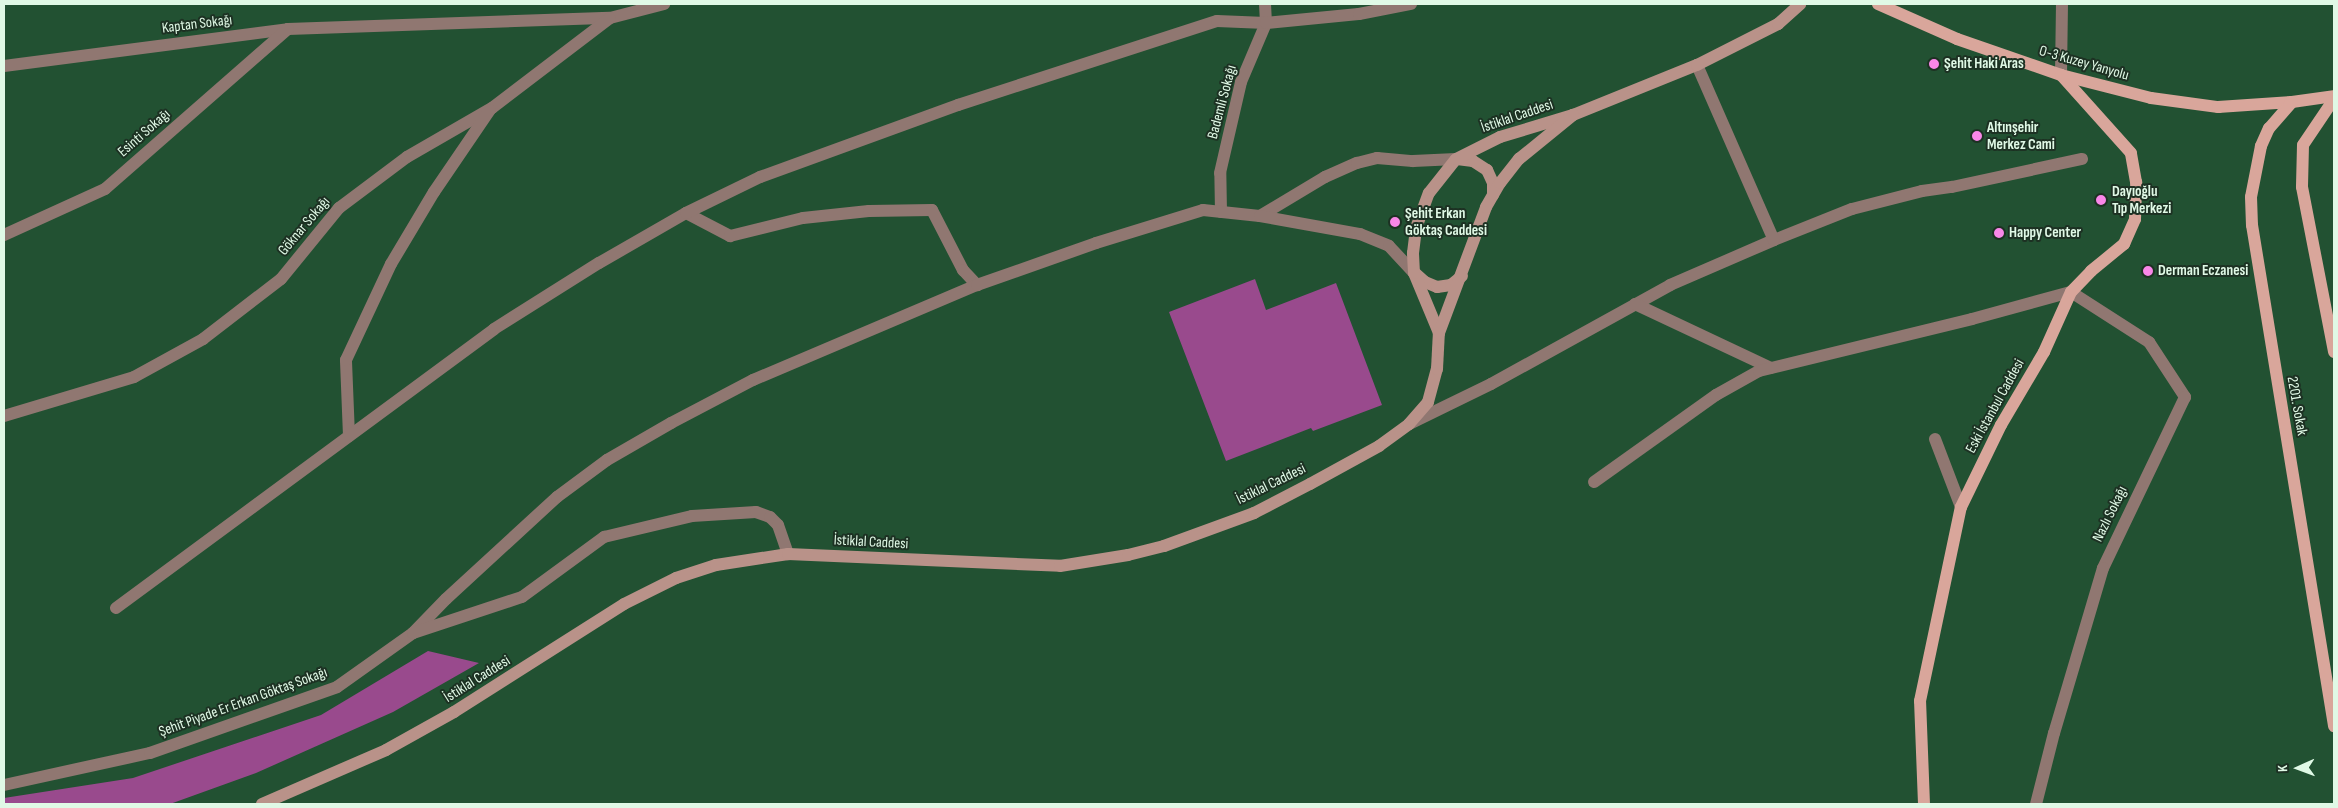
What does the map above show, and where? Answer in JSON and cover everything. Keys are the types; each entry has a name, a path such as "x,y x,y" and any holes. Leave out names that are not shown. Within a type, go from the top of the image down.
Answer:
{"main road":[{"name":"İstiklal Caddesi","path":"1440,333 1414,272 1416,228 1429,193 1456,160 1500,137 1573,115 1697,65 1778,24 1800,4"},
{"name":"O-3 Kuzey Yanyolu","path":"1878,4 1957,39 2061,75 2150,98 2218,106 2292,102 2334,97"},
{"name":"Eski İstanbul Caddesi","path":"1924,804 1920,701 1961,507 2000,425 2044,352 2071,292 2124,244 2135,219 2136,182 2131,153 2061,75"},
{"path":"2334,97 2303,145 2302,187 2334,352"},
{"name":"2201. Sokak","path":"2292,102 2269,128 2261,146 2251,197 2252,225 2334,726"},
{"name":"İstiklal Caddesi","path":"262,804 386,750 454,712 624,604 676,578 716,566 788,554 1060,566 1128,555 1164,546 1254,513 1380,446 1410,424 1428,402 1434,385 1440,333 1462,276 1473,239 1493,195 1518,159 1573,115"},
{"path":"1456,160 1473,161 1486,170 1493,183 1493,195"},
{"path":"1414,272 1425,282 1437,286 1451,285 1462,276"}],"street":[{"name":"Kaptan Sokağı","path":"4,66 288,29 610,18 664,4"},
{"name":"Bademli Sokağı","path":"1221,212 1220,173 1241,82 1266,23 1264,4"},
{"path":"116,608 494,329 599,263 686,213 760,177 958,105 1217,21 1266,23 1359,14 1411,4"},
{"path":"2061,75 2062,4"},
{"name":"Göknar Sokağı","path":"4,416 134,377 203,339 282,278 339,208 407,157 492,108 610,18"},
{"name":"Esinti Sokağı","path":"4,235 104,188 288,29"},
{"path":"1697,65 1774,240"},
{"path":"349,436 346,360 391,264 434,192 492,108"},
{"path":"1260,216 1325,177 1357,163 1377,158 1414,161 1456,160"},
{"path":"1410,424 1491,384 1670,285 1774,240 1852,210 1922,191 1952,187 2082,159"},
{"path":"686,213 730,236 803,218 869,211 932,210 962,270 978,285"},
{"path":"413,633 446,599 471,579 557,497 607,460 670,423 753,380 978,285 1176,217 1203,210 1260,216 1360,234 1389,246 1414,272"},
{"path":"1594,482 1716,395 1759,372 1972,319 2071,292"},
{"name":"Nazlı Sokağı","path":"2036,804 2054,733 2103,568 2185,396 2150,342 2071,292"},
{"path":"1635,304 1771,368"},
{"path":"1935,439 1961,507"},
{"name":"Şehit Piyade Er Erkan Göktaş Sokağı","path":"4,785 150,753 336,687 413,633 522,597 604,537 692,516 756,512 770,517 778,526 788,554"}],"shaded area":[{"path":"1255,279 1266,310 1336,283 1382,405 1313,431 1311,428 1226,461 1169,312"},
{"path":"428,651 479,663 393,712 256,773 170,804 4,804 4,798 133,778 321,715"}],"place":[{"name":"Şehit Haki Aras","path":"1934,64"},
{"name":"Altınşehir Merkez Cami","path":"1977,136"},
{"name":"Dayıoğlu Tıp Merkezi","path":"2101,200"},
{"name":"Şehit Erkan Göktaş Caddesi","path":"1395,222"},
{"name":"Happy Center","path":"1999,233"},
{"name":"Derman Eczanesi","path":"2148,271"}]}
